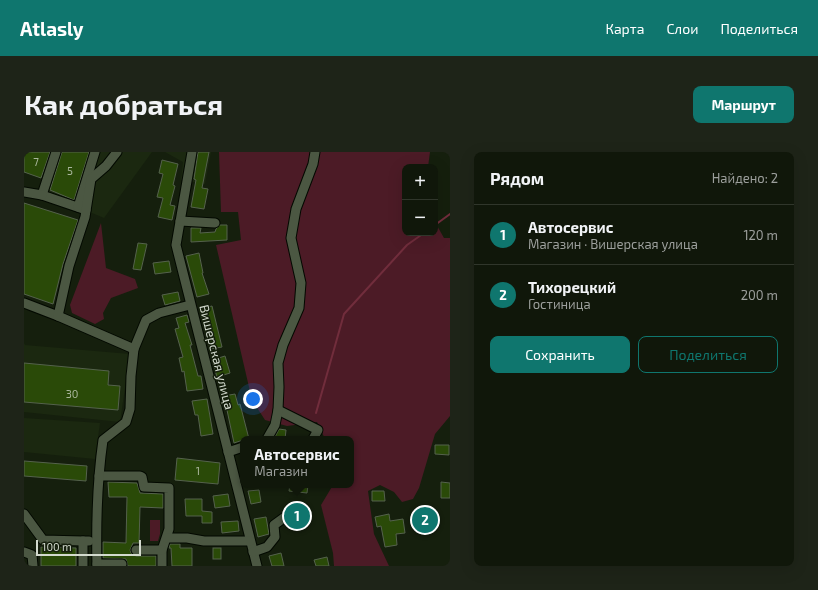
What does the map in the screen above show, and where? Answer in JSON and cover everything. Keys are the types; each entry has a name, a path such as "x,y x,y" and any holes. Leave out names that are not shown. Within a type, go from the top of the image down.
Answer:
{"street":[{"path":"42,196 56,152"},
{"path":"58,316 96,152"},
{"path":"82,209 91,179 106,166 116,152"},
{"name":"Вишерская улица","path":"192,152 176,245 257,566"},
{"path":"269,436 275,425 278,410 278,363 283,344 299,308 301,283 291,238 296,209 313,164 315,152"},
{"path":"24,192 42,196 82,209"},
{"path":"180,221 215,223"},
{"path":"24,304 58,316 134,349"},
{"path":"122,564 97,565 96,541 99,476 103,440 126,422 130,409 134,349 146,320 160,313 190,305"},
{"path":"278,410 318,430 315,436"},
{"path":"228,452 240,448"},
{"path":"99,476 140,476 142,477 144,487 170,488 170,528 162,550 162,566"},
{"path":"24,514 43,540 96,541"},
{"path":"253,552 267,548 275,537 274,525 285,517"},
{"path":"166,538 187,538 204,542 250,541"},
{"path":"83,541 83,566"},
{"path":"136,550 162,550"},
{"path":"28,553 33,566"}],"shaded area":[{"path":"59,152 152,152 104,218 47,194"},
{"path":"165,152 211,152 205,184 181,180 183,162"},
{"path":"219,152 430,152 428,164 402,164 402,236 438,236 438,227 444,238 450,238 450,416 435,434 419,488 413,499 402,502 394,492 380,485 368,491 374,534 389,566 334,566 333,553 321,505 331,488 354,488 354,436 324,436 317,422 287,426 265,420 252,400 216,245 241,240 238,212 221,212"},
{"path":"101,223 106,268 135,279 138,288 111,298 103,313 104,319 95,324 72,313 70,305"},
{"path":"24,343 25,345 130,354 120,422 24,412"},
{"path":"24,418 100,423 95,459 24,452"},
{"path":"150,520 160,520 160,534 158,541 150,541"}],"building":[{"path":"24,152 50,152 41,178 24,172"},
{"path":"62,152 89,152 74,200 50,190"},
{"path":"198,152 209,152 202,188 208,189 204,209 191,207 196,180 194,179"},
{"path":"162,160 178,164 173,185 175,186 170,205 175,206 172,220 158,217 163,198 157,197 163,174 159,173"},
{"path":"24,203 78,220 63,264 53,304 24,294"},
{"path":"220,225 227,225 227,240 191,242 191,228 201,228 200,233 215,232"},
{"path":"138,243 147,244 141,270 133,269"},
{"path":"199,253 202,273 209,294 197,297 186,256"},
{"path":"169,261 171,272 155,274 153,263"},
{"path":"178,292 180,301 165,305 162,295"},
{"path":"212,306 222,347 210,349 200,309"},
{"path":"187,315 189,322 185,323 192,345 190,345 198,376 201,376 203,389 187,391 184,371 182,372 179,358 183,357 175,329 179,328 176,318"},
{"path":"225,356 230,373 217,377 212,360"},
{"path":"24,363 109,371 108,385 120,386 118,410 24,402"},
{"path":"235,394 238,405 240,404 248,436 240,436 240,441 234,443 224,396"},
{"path":"207,399 213,434 201,436 198,415 195,415 192,401"},
{"path":"279,429 286,430 285,436 276,436"},
{"path":"435,445 449,445 449,455 435,454"},
{"path":"177,458 220,463 218,484 175,480"},
{"path":"24,461 87,466 86,481 24,476"},
{"path":"108,482 137,483 140,493 163,494 163,508 140,507 139,543 133,543 130,550 131,553 136,556 156,556 156,566 128,566 126,559 103,558 103,542 126,543 127,497 109,497"},
{"path":"441,482 450,483 450,498 441,498"},
{"path":"290,488 308,488 307,493 289,491"},
{"path":"259,490 261,502 251,504 248,491"},
{"path":"372,491 384,491 385,501 372,501"},
{"path":"228,494 230,506 215,508 213,496"},
{"path":"185,499 202,499 202,511 212,512 212,523 202,523 202,516 186,516"},
{"path":"292,507 304,508 302,525 290,524"},
{"path":"430,508 433,525 418,527 416,510"},
{"path":"389,514 390,521 403,519 405,533 396,534 397,545 385,547 381,526 377,527 375,517"},
{"path":"266,517 269,534 258,537 254,519"},
{"path":"238,521 239,531 222,533 221,522"},
{"path":"170,544 180,544 180,548 192,548 192,566 172,566 171,548 169,548"},
{"path":"41,547 76,548 76,566 41,566"},
{"path":"213,548 221,548 221,559 213,559"},
{"path":"281,553 284,566 272,566 269,556"},
{"path":"327,557 329,566 316,566 314,560"}],"waterway":[{"path":"438,223 450,214"},
{"path":"316,413 344,314 407,245 420,236"}],"place":[{"name":"Автосервис","path":"297,516"},
{"name":"Тихорецкий","path":"425,520"}]}
